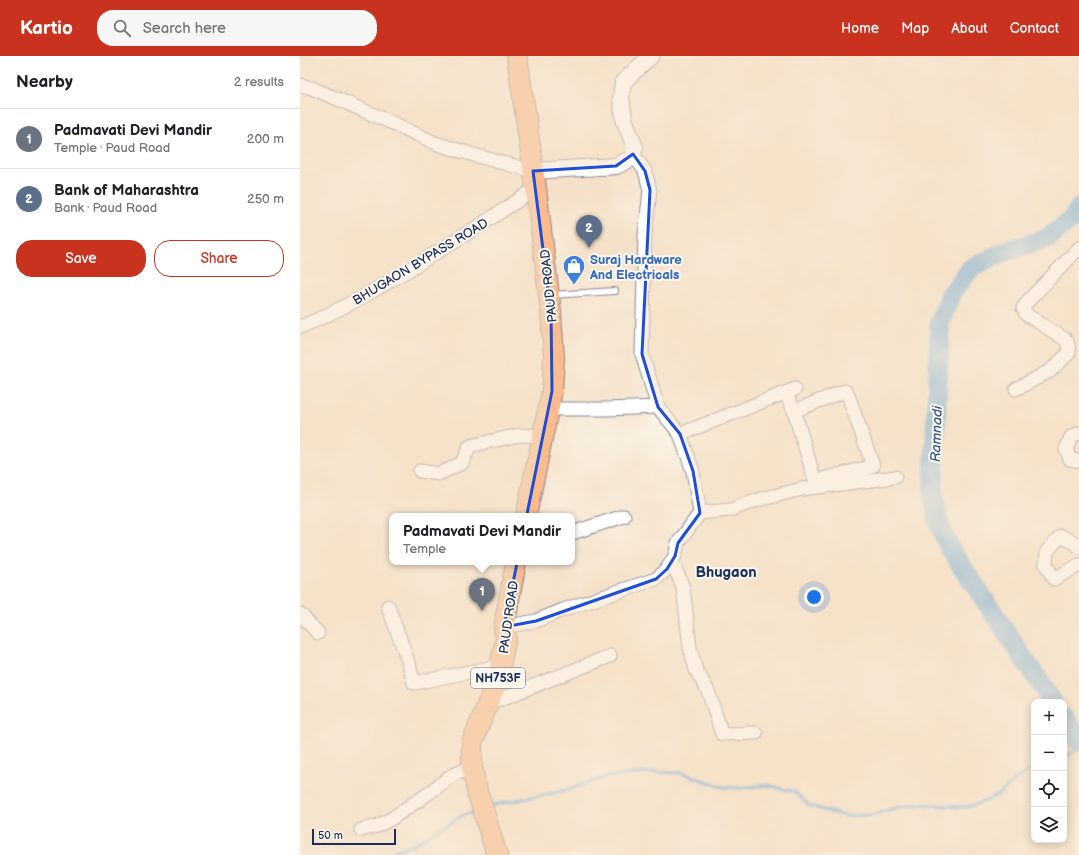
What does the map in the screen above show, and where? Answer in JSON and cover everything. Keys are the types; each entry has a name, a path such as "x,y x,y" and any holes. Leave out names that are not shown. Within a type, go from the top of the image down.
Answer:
{"main road":[{"name":"PAUD ROAD","path":"517,56 535,179 549,295 554,358 552,391 549,409 527,513"},
{"name":"PAUD ROAD","path":"496,850 477,791 472,767 472,742 497,681 506,638 504,627 515,565"}],"street":[{"path":"300,85 312,88 435,143 535,179 616,166 632,158 634,148 624,119 621,98 623,82 651,56"},
{"path":"504,627 536,621 563,610 656,579 667,569 675,556 678,543 700,513 693,470 680,434 658,407 642,354 646,235 650,190 645,171 633,154"},
{"name":"BHUGAON BYPASS ROAD","path":"300,327 319,319 399,276 505,210 535,179"},
{"path":"1016,389 1050,371 1069,353 1068,344 1065,339 1027,315 1024,308 1027,302 1079,248"},
{"path":"680,434 791,391 794,411 815,479 819,480 873,466 847,392 844,391 794,411"},
{"path":"549,409 658,407"},
{"path":"1079,433 1071,437 1066,449 1070,459 1079,461"},
{"path":"420,471 439,474 462,463 470,446 519,435 543,436"},
{"path":"700,513 730,510 758,500 802,489 895,477"},
{"path":"575,532 624,516"},
{"path":"1079,547 1076,543 1061,536 1047,551 1046,565 1054,579 1079,565"},
{"path":"672,561 683,587 690,648 696,670 708,691 722,734 756,732"},
{"path":"388,606 409,664 414,683 500,666"},
{"path":"300,614 318,633"},
{"path":"488,704 610,656"},
{"path":"361,830 377,826 391,819 451,776 472,767"}],"lane":[{"path":"549,295 615,291"}],"highlighted area":[{"path":"633,154 645,171 650,190 642,354 658,407 680,434 693,471 700,513 678,543 675,556 667,569 656,579 536,621 504,627 552,391 551,312 533,171 616,166"}],"waterway":[{"name":"Ramnadi","path":"1051,699 949,547 939,524 933,496 940,322 951,294 971,268 1004,252 1048,238 1073,218 1079,208"},
{"name":"Ramnadi","path":"1067,723 1079,741"},
{"path":"1067,755 1079,749"},
{"path":"488,807 563,791 607,777 654,772 682,773 723,787 739,788 768,785 795,792 810,806 830,812 846,816 873,815 900,807 921,804 966,807 984,802 1001,793 1016,779 1031,770"},
{"path":"389,855 394,851 414,844 461,816 477,811"}],"place":[{"name":"Bank of Maharashtra","path":"589,248"},
{"name":"Suraj Hardware And Electricals","path":"574,286"},
{"name":"Padmavati Devi Mandir","path":"482,611"}],"district":[{"name":"Bhugaon","path":"726,572"}]}
